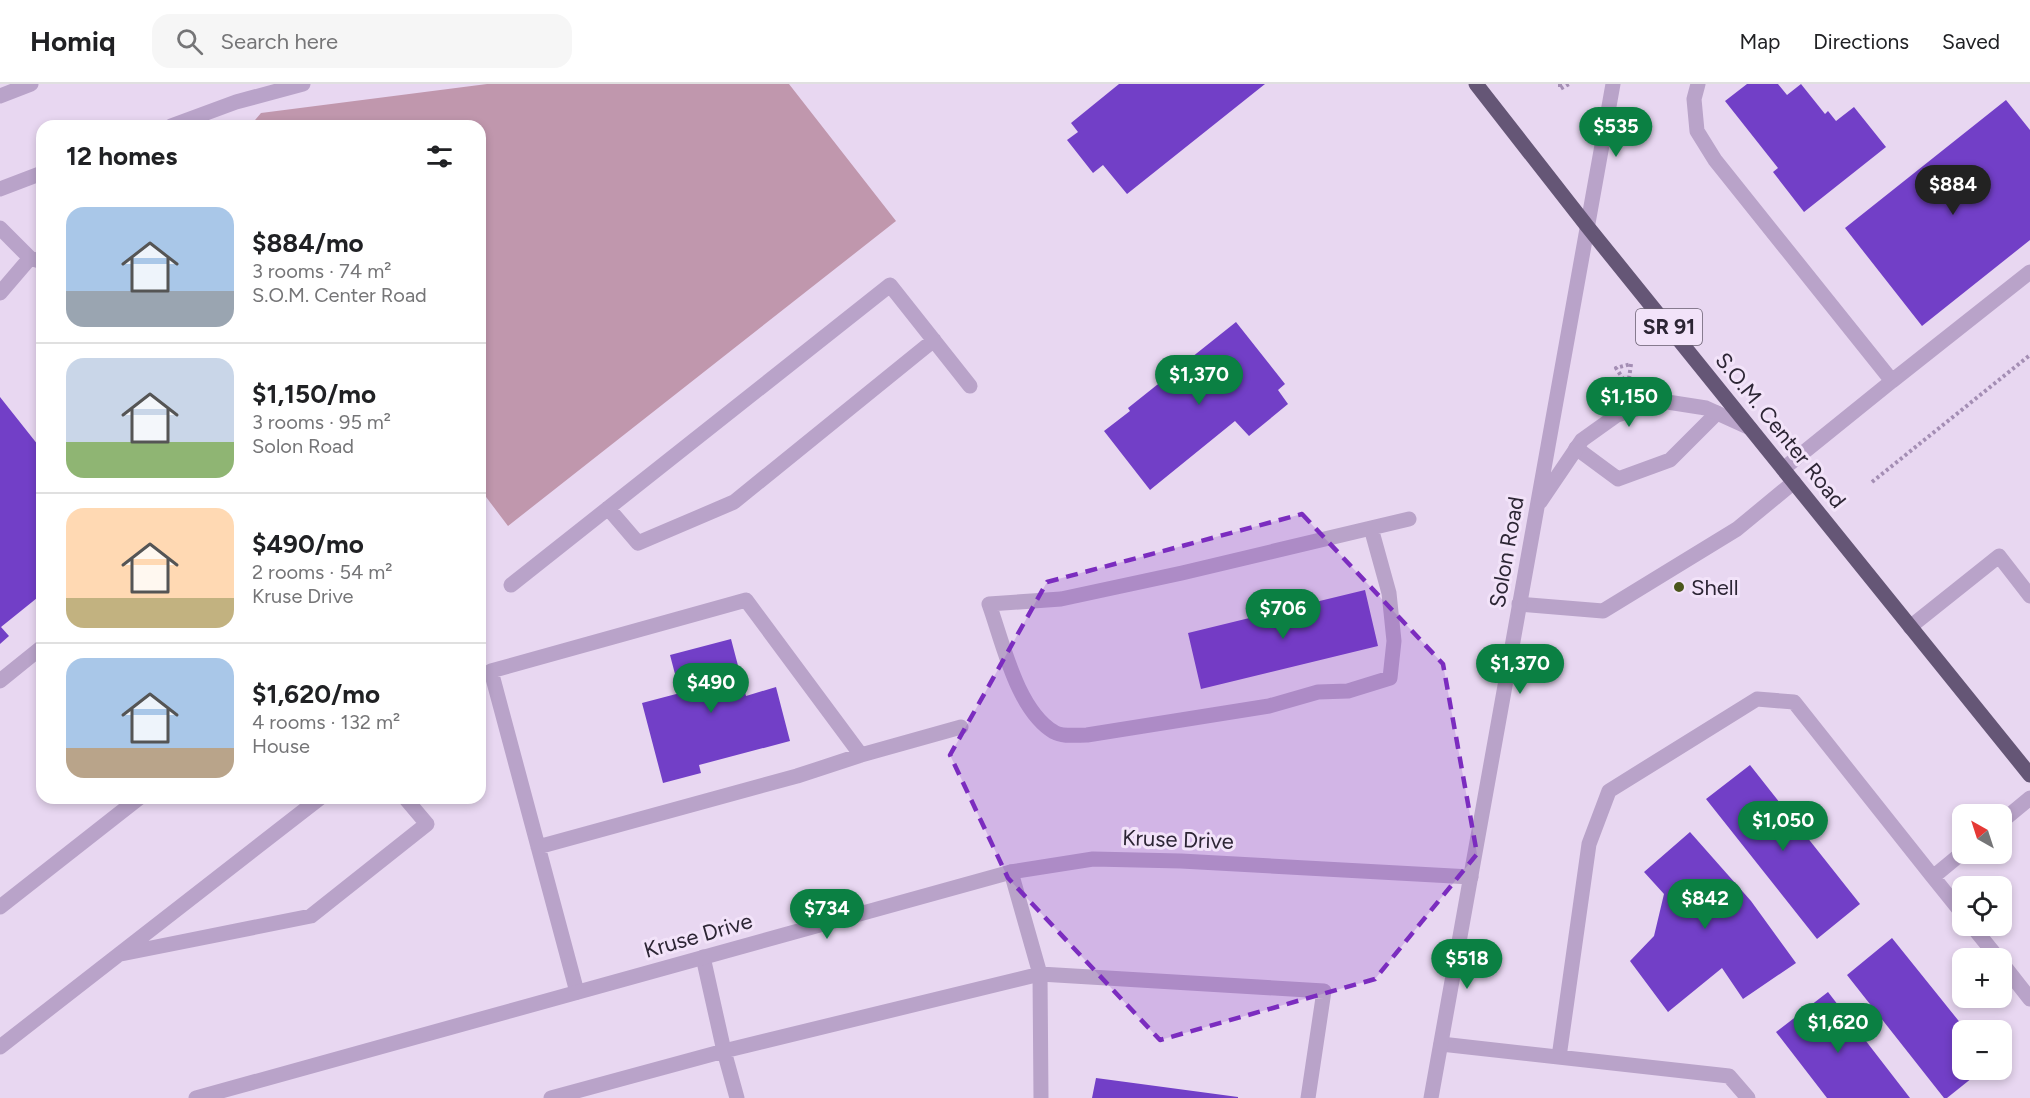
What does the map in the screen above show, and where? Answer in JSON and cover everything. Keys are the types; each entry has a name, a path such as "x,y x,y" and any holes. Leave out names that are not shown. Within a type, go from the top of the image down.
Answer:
{"main road":[{"name":"S.O.M. Center Road","path":"1476,84 1587,226 2030,775"}],"street":[{"path":"0,96 31,84"},
{"path":"194,120 236,102 303,84"},
{"name":"Solon Road","path":"1431,1098 1613,84"},
{"path":"1698,84 1694,99 1697,131 1715,160 1892,381"},
{"path":"0,189 36,175"},
{"path":"0,228 36,260 0,293"},
{"path":"1783,469 2030,272"},
{"path":"511,585 891,285 970,386"},
{"path":"608,508 638,543 734,502 934,340"},
{"path":"1536,507 1582,440 1617,415 1661,401 1706,408 1750,428"},
{"path":"1576,448 1618,479 1670,460 1717,413"},
{"path":"1519,604 1603,610 1737,529 1794,482"},
{"path":"1371,528 1389,593 1394,641 1390,678 1348,691 1318,692 1269,706 1087,735 1056,734 1035,716 1019,687 989,604 1061,599 1409,519"},
{"path":"1910,627 1999,556 2030,596"},
{"path":"577,992 491,671 746,600 861,755"},
{"path":"0,681 36,652"},
{"path":"1560,1057 1589,844 1609,791 1757,699 1794,702 1952,901"},
{"path":"538,847 797,776 961,727"},
{"path":"2012,813 2030,798"},
{"path":"0,907 131,804"},
{"path":"0,1047 312,804"},
{"path":"118,954 311,916 427,824 410,804"},
{"name":"Kruse Drive","path":"196,1098 1011,872 1093,859 1200,862 1471,877"},
{"path":"1933,877 1952,862"},
{"path":"1011,872 1040,974 1041,1098"},
{"path":"1980,936 1990,948"},
{"path":"703,957 737,1098"},
{"path":"551,1098 724,1051 1040,974 1324,991 1308,1098"},
{"path":"2012,976 2030,999"},
{"path":"1441,1044 1729,1076 1748,1098"}],"path":[{"path":"1560,84 1560,89 1569,84"},
{"path":"1872,482 2030,355"},
{"path":"1631,364 1628,386 1622,377 1616,368 1631,364"}],"highlighted area":[{"path":"1302,514 1443,664 1477,854 1375,979 1160,1040 1008,878 950,755 1047,582"}],"shaded area":[{"path":"487,84 789,84 896,221 508,526 486,497 486,120 255,120 261,113"}],"building":[{"path":"1119,84 1265,84 1127,194 1103,165 1093,173 1067,140 1078,132 1071,123"},
{"path":"1747,84 1778,84 1787,95 1801,84 1825,114 1828,111 1836,121 1854,107 1886,147 1804,212 1773,172 1778,168 1725,101"},
{"path":"2006,100 2030,130 2030,240 1922,326 1845,228"},
{"path":"1236,322 1285,384 1278,390 1288,404 1249,436 1235,421 1150,490 1104,431 1130,411 1128,408"},
{"path":"0,397 36,442 36,599 1,627 9,636 0,644"},
{"path":"1365,590 1378,646 1201,689 1188,633"},
{"path":"731,639 746,696 776,687 790,741 699,765 701,773 663,783 642,703 680,693 670,655"},
{"path":"1750,765 1860,904 1817,939 1706,799"},
{"path":"1690,832 1751,901 1796,963 1743,999 1722,968 1668,1012 1630,961 1654,936 1664,894 1644,872"},
{"path":"1892,938 1958,1020 1952,1020 1952,1080 1970,1080 1944,1098 1847,975"},
{"path":"1828,992 1910,1098 1827,1098 1776,1032"},
{"path":"1096,1078 1238,1097 1238,1098 1092,1098"}],"place":[{"name":"Shell","path":"1679,587"}]}
